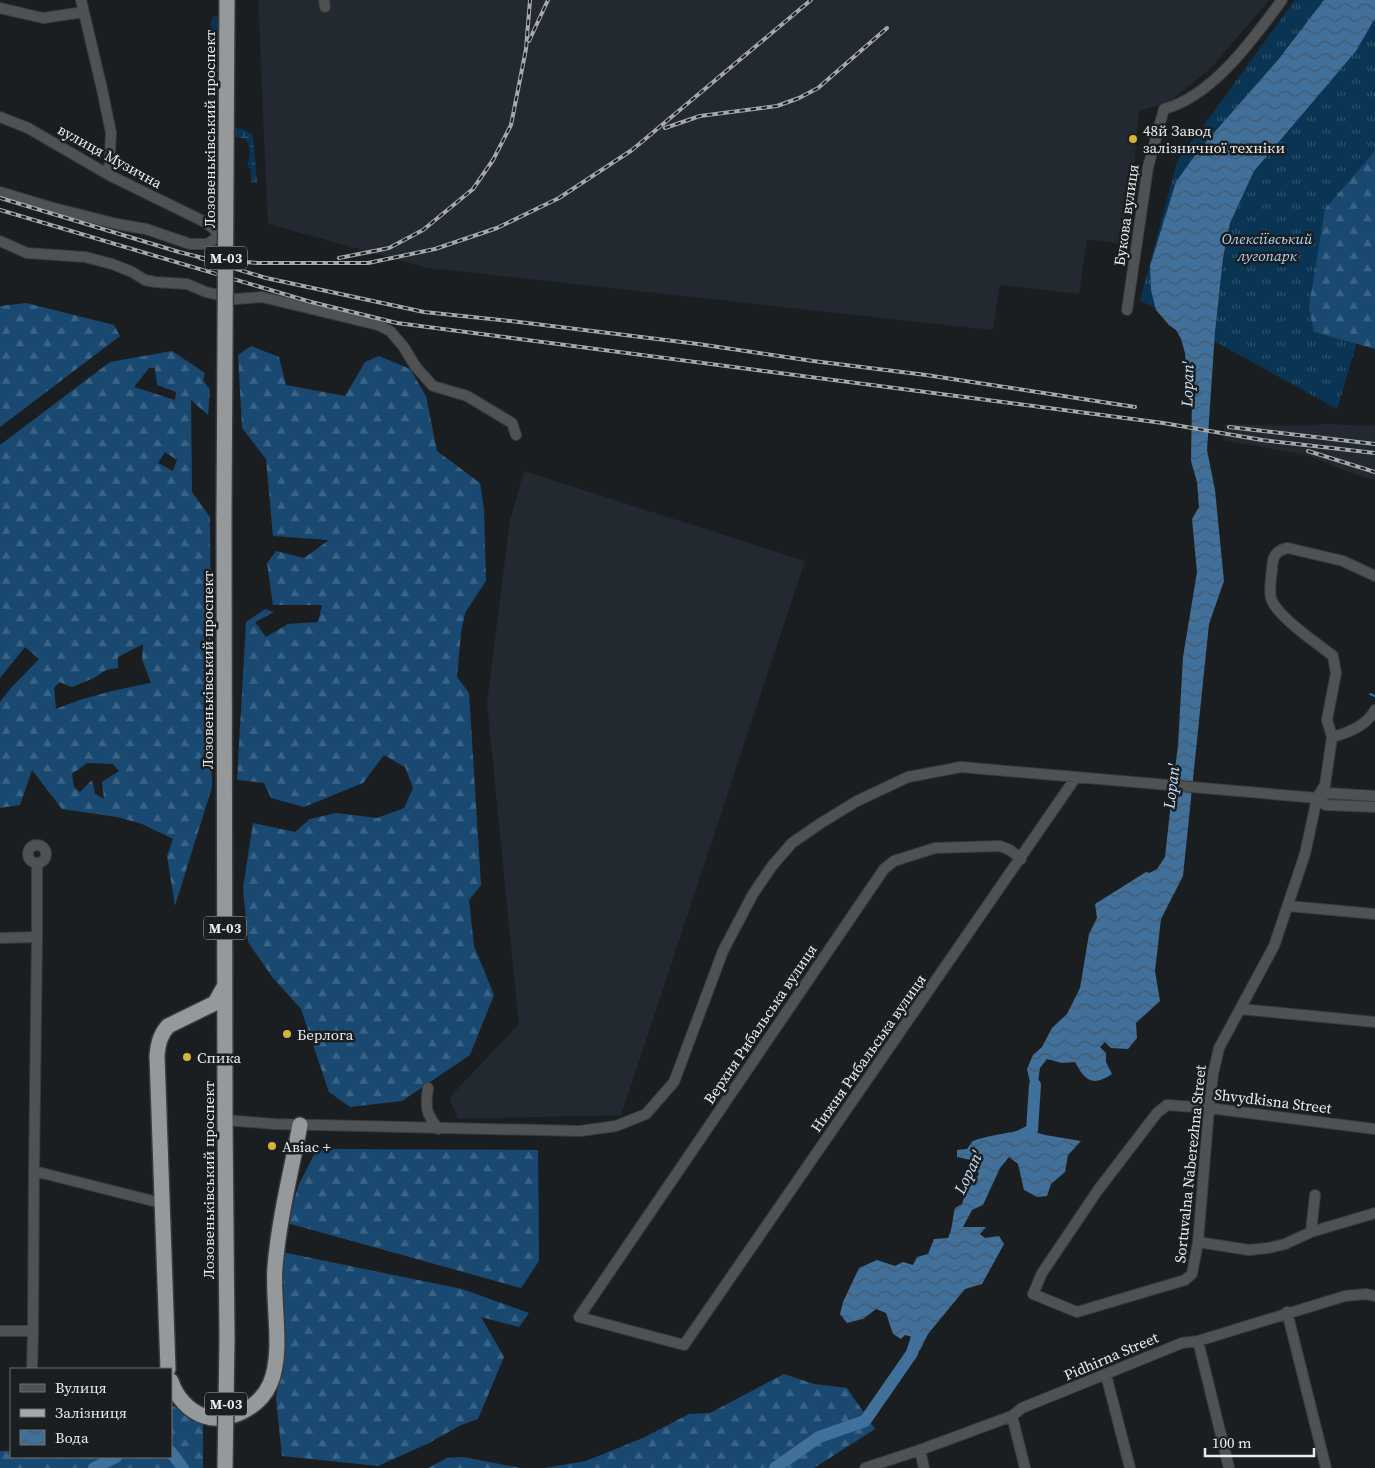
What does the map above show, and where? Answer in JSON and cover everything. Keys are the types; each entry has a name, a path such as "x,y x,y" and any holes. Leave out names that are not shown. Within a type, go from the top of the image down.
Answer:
{"highway":[{"name":"Лозовеньківський проспект","path":"225,1468 227,1339 224,517 228,0"},
{"path":"168,1368 157,1056 163,1032 174,1022 204,1010 215,1003 226,984"},
{"path":"172,1383 177,1394 188,1407 211,1420 243,1412 262,1396 269,1386 274,1375 276,1363 275,1269 279,1236 300,1125"}],"street":[{"path":"81,0 102,89 110,133 109,176"},
{"name":"Букова вулиця","path":"1128,310 1148,167 1164,110 1176,106 1201,91 1228,66 1282,0"},
{"path":"0,8 43,18 84,12"},
{"name":"вулиця Музична","path":"0,117 28,128 109,176 205,222 214,229 215,239 207,244 190,244 146,230 50,207 0,192"},
{"path":"0,241 27,252 85,258 112,264 132,272 145,280 187,284 206,292 235,298 262,298 378,325 390,331 404,346 416,368 433,386 468,396 512,423 516,435"},
{"name":"Sortuvalna Naberezhna Street","path":"1186,1280 1192,1274 1198,1242 1209,1108 1213,1074 1219,1048 1274,946 1305,854 1317,798 1325,786 1332,737 1327,720 1336,673 1334,656 1277,611 1271,597 1272,563 1275,554 1280,549 1288,548 1343,561 1375,576"},
{"path":"1332,737 1348,733 1372,716 1375,710"},
{"path":"225,1120 300,1125 580,1131 616,1126 646,1114 674,1082 723,951 753,894 772,866 792,843 821,823 857,801 908,778 961,768 1317,798 1328,793 1375,796"},
{"name":"Нижня Рибальська вулиця","path":"684,1345 1076,777"},
{"path":"1317,798 1326,805 1375,807"},
{"name":"Верхня Рибальська вулиця","path":"684,1345 579,1317 884,869 894,861 935,848 1000,846 1010,850 1021,859"},
{"path":"32,1368 37,863"},
{"path":"1288,906 1375,914"},
{"path":"0,938 37,937"},
{"path":"1240,1009 1375,1022"},
{"path":"428,1088 425,1105 429,1117 438,1129"},
{"name":"Shvydkisna Street","path":"1186,1280 1077,1312 1033,1294 1042,1273 1098,1190 1157,1113 1167,1105 1209,1108 1375,1129"},
{"path":"34,1171 161,1203"},
{"path":"1311,1232 1315,1196"},
{"path":"1198,1242 1249,1250 1268,1248 1285,1244 1311,1232 1375,1213"},
{"path":"1370,1295 1375,1286"},
{"name":"Pidhirna Street","path":"865,1468 1012,1416 1022,1408 1182,1343 1198,1341 1287,1312 1345,1296 1370,1295"},
{"path":"1287,1312 1326,1468"},
{"path":"0,1331 33,1332"},
{"path":"1198,1341 1229,1468"},
{"path":"1106,1375 1130,1468"},
{"path":"1012,1416 1024,1468"},
{"path":"920,1450 924,1468"}],"shaded area":[{"path":"258,0 1269,0 1211,68 1173,99 1164,104 1139,111 1127,245 1087,239 1079,294 1000,285 993,330 428,268 268,224"},
{"path":"1225,424 1375,426 1375,480 1351,473 1306,455 1223,440"},
{"path":"524,471 805,561 621,1115 458,1119 449,1098 519,1024 487,703 510,520"}],"green space":[{"name":"Олексіївський лугопарк","path":"1295,0 1375,0 1375,282 1337,409 1140,300 1177,162"},
{"path":"218,16 220,20 220,64 216,96 217,112 222,126 245,130 253,136 257,183 251,182 251,171 247,163 250,151 246,139 219,132 210,122 211,85 208,79 213,48 209,38 212,17"},
{"path":"1375,151 1375,349 1314,332 1309,307 1325,209"},
{"path":"26,303 114,325 120,336 0,427 0,306"},
{"path":"251,346 279,357 286,385 345,396 365,362 379,356 410,369 426,396 437,451 480,483 484,510 486,581 465,613 457,677 469,693 481,885 469,900 474,946 494,995 470,1055 402,1101 350,1107 329,1092 301,1009 273,978 248,942 243,888 253,823 295,832 310,819 336,813 377,818 404,808 413,788 405,767 384,755 363,783 304,807 271,798 264,783 237,780 246,622 265,609 274,612 255,622 266,637 288,624 318,622 322,605 273,605 267,563 276,551 304,558 329,540 273,536 266,459 242,428 238,355"},
{"path":"172,351 205,373 203,380 210,390 208,415 191,400 192,492 210,517 212,787 175,906 167,856 173,839 142,824 117,817 62,809 32,770 20,805 0,808 0,702 39,659 25,647 0,678 0,445 110,362","holes":["149,368 155,368 157,385 176,392 175,400 134,387","165,452 177,460 173,471 158,463","143,644 142,659 151,683 115,690 56,709 54,688 59,682 72,687 94,678 106,670 118,668 118,657","87,763 113,764 119,771 102,782 104,799 95,794 92,780 80,792 74,787 72,774"]},
{"path":"317,1149 538,1150 539,1261 521,1288 287,1223 299,1184"},
{"path":"282,1252 462,1289 529,1313 519,1327 481,1317 504,1357 478,1419 461,1425 429,1443 378,1466 282,1456 276,1399 285,1327"},
{"path":"784,1374 814,1384 847,1388 875,1429 814,1468 544,1468 586,1461 643,1438 689,1414 710,1413"},
{"path":"174,1406 203,1424 203,1468 0,1468 0,1451 10,1451 10,1458 172,1458 172,1407"},
{"path":"463,1457 521,1468 428,1468 447,1458"}],"water":[{"path":"1324,0 1375,0 1375,18 1356,51 1254,171 1230,223 1223,258 1215,332 1207,450 1215,490 1224,581 1209,624 1183,876 1161,919 1155,971 1160,1001 1136,1023 1137,1038 1128,1049 1111,1048 1105,1042 1100,1047 1106,1053 1106,1062 1112,1074 1105,1078 1095,1081 1090,1080 1082,1074 1075,1062 1062,1063 1047,1059 1040,1068 1035,1104 1027,1069 1033,1055 1042,1047 1052,1028 1067,1014 1080,988 1089,934 1097,918 1095,904 1146,872 1149,873 1157,869 1165,857 1178,746 1183,657 1197,572 1192,519 1199,507 1197,482 1191,461 1192,398 1185,353 1176,330 1156,310 1151,290 1150,266 1176,182 1198,151 1278,60"},
{"path":"1025,1129 1045,1135 1081,1141 1068,1155 1065,1172 1051,1184 1047,1196 1037,1197 1024,1190 1018,1164 1009,1157 1000,1168 983,1205 972,1210 963,1227 986,1227 980,1234 985,1238 999,1236 1004,1244 982,1284 965,1289 928,1334 920,1350 912,1353 912,1337 905,1335 901,1339 893,1334 886,1313 876,1309 863,1319 847,1323 840,1314 843,1302 859,1268 877,1260 895,1266 903,1262 913,1265 917,1257 928,1254 934,1239 948,1238 955,1208 962,1204 966,1192 979,1174 971,1160 957,1157 957,1150 967,1149 972,1142 981,1138"}],"waterway":[{"path":"1370,694 1375,696"},
{"name":"Lopan'","path":"1016,1138 1032,1130 1035,1085"},
{"name":"Lopan'","path":"775,1468 819,1437 865,1421 912,1353 917,1337"},
{"name":"Lopan'","path":"172,1453 183,1468"},
{"name":"Lopan'","path":"94,1468 114,1458"}],"railway":[{"path":"339,258 389,248 423,230 473,189 493,160 511,125 526,49 530,0"},
{"path":"529,41 548,0"},
{"path":"229,261 258,263 368,263 435,249 497,228 559,198 632,150 811,0"},
{"path":"665,128 700,116 777,106 799,98 818,88 887,28"},
{"path":"0,198 207,259"},
{"path":"0,210 311,302 397,323 1163,423 1262,440 1375,453"},
{"path":"200,258 266,278 424,312 698,344 926,375 1135,407"},
{"path":"1229,427 1375,444"},
{"path":"1308,451 1375,472"}],"place":[{"name":"48й Завод залізничної техніки","path":"1133,139"},
{"name":"Берлога","path":"287,1034"},
{"name":"Спика","path":"187,1057"},
{"name":"Авiас +","path":"272,1146"}]}
